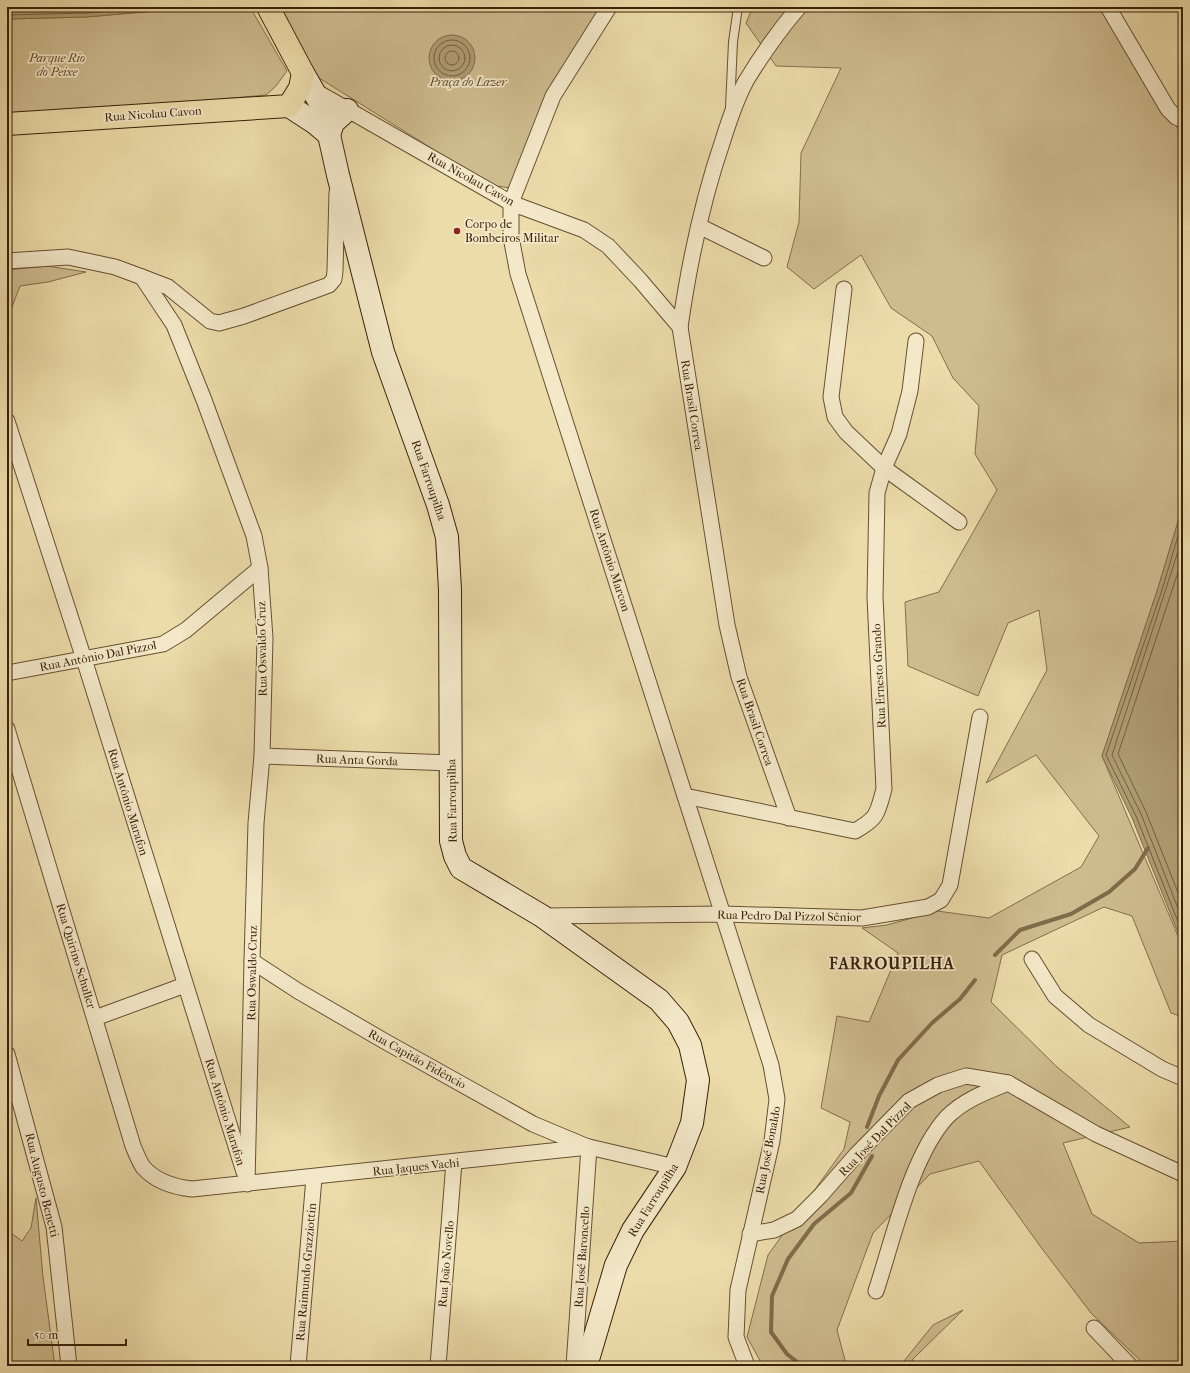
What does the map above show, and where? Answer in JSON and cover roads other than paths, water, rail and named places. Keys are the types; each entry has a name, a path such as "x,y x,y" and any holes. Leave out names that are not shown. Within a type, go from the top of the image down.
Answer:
{"main road":[{"name":"Rua Farroupilha","path":"268,7 313,91"},
{"path":"289,106 300,88 313,91"},
{"name":"Rua Nicolau Cavon","path":"7,124 289,106"}],"street":[{"path":"511,204 553,96 608,7"},
{"name":"Rua Brasil Correa","path":"789,818 737,670 727,625 680,327 686,286 699,226 715,163 729,121 746,82 789,19 799,7"},
{"path":"1109,7 1168,109 1176,117 1183,120"},
{"name":"Rua Nicolau Cavon","path":"313,91 347,110"},
{"name":"Rua Nicolau Cavon","path":"313,91 396,136 511,204 584,230 608,246 680,327"},
{"name":"Rua Nicolau Cavon","path":"289,106 313,91"},
{"name":"Rua Farroupilha","path":"313,91 329,135 383,352 438,505 447,537 450,590 451,841 455,856 461,868 542,916 659,1000 678,1022 690,1045 698,1080 692,1123 675,1167 633,1230 616,1265 586,1366"},
{"path":"289,106 315,123 329,135 333,123 347,110"},
{"path":"7,261 68,257 115,267 168,287 210,321 219,323 244,316 329,285 334,278 335,271 338,175"},
{"name":"Rua Antônio Marcon","path":"511,204 511,237 518,274 722,914"},
{"path":"699,226 764,258"},
{"name":"Rua Oswaldo Cruz","path":"142,277 158,298 177,332 204,400 254,536 260,568 265,638 262,756 256,823 247,1184"},
{"path":"844,289 830,397 836,417 846,432 884,468 959,522"},
{"name":"Rua Ernesto Grando","path":"685,796 855,831 867,824 877,815 884,789 875,597 877,493 884,468 899,434 910,391 916,341"},
{"name":"Rua Antônio Marafon","path":"7,421 84,659 247,1184"},
{"name":"Rua Antônio Dal Pizzol","path":"7,672 164,644 186,630 260,568"},
{"name":"Rua Pedro Dal Pizzol Sênior","path":"542,916 722,914 862,918 928,907 941,900 950,885 980,717"},
{"name":"Rua Quirino Schuller","path":"7,729 133,1146 143,1166 156,1177"},
{"name":"Rua Anta Gorda","path":"262,756 451,763"},
{"name":"Rua José Bonaldo","path":"722,914 770,1065 777,1099 772,1141 738,1290 736,1338 747,1366"},
{"path":"1032,959 1055,996 1089,1025 1162,1069 1183,1078"},
{"name":"Rua Capitão Fidêncio","path":"252,960 298,991 526,1121 589,1148"},
{"path":"95,1018 185,985"},
{"name":"Rua Augusto Benetti","path":"7,1054 54,1227 69,1366"},
{"name":"Rua José Dal Pizzol","path":"750,1234 774,1230 797,1219 822,1196 856,1155 909,1101 938,1085 966,1076 1008,1083 1096,1134 1183,1174"},
{"path":"876,1291 910,1185 926,1148 947,1117 972,1098 1008,1083"},
{"name":"Rua Jaques Vachi","path":"156,1177 172,1186 192,1189 314,1178 589,1148 675,1167"},
{"name":"Rua José Baroncello","path":"574,1366 589,1148"},
{"name":"Rua João Novello","path":"438,1366 454,1162"},
{"name":"Rua Raimundo Grazziottin","path":"298,1366 314,1178"},
{"path":"1094,1328 1130,1366"}],"lane":[{"path":"729,121 733,42 738,7"}],"water":[{"path":"7,7 201,7 86,17 7,19"},
{"path":"452,35 465,39 471,45 475,58 471,71 465,77 452,81 439,77 433,71 429,58 433,45 439,39"},
{"path":"1183,505 1183,945 1132,818 1102,756 1158,588"}],"waterway":[{"path":"995,955 1020,930 1071,914 1109,892 1135,869 1148,848"},
{"path":"867,1127 879,1096 898,1060 932,1023 960,999 975,980"},
{"path":"802,1366 787,1354 771,1332 772,1296 788,1259 814,1224 851,1193 872,1156"}],"place":[{"name":"Corpo de Bombeiros Militar","path":"457,231"}],"district":[{"name":"FARROUPILHA","path":"892,963"}],"park label":[{"name":"Parque Rio do Peixe","path":"57,65"},
{"name":"Praça do Lazer","path":"468,82"}]}
